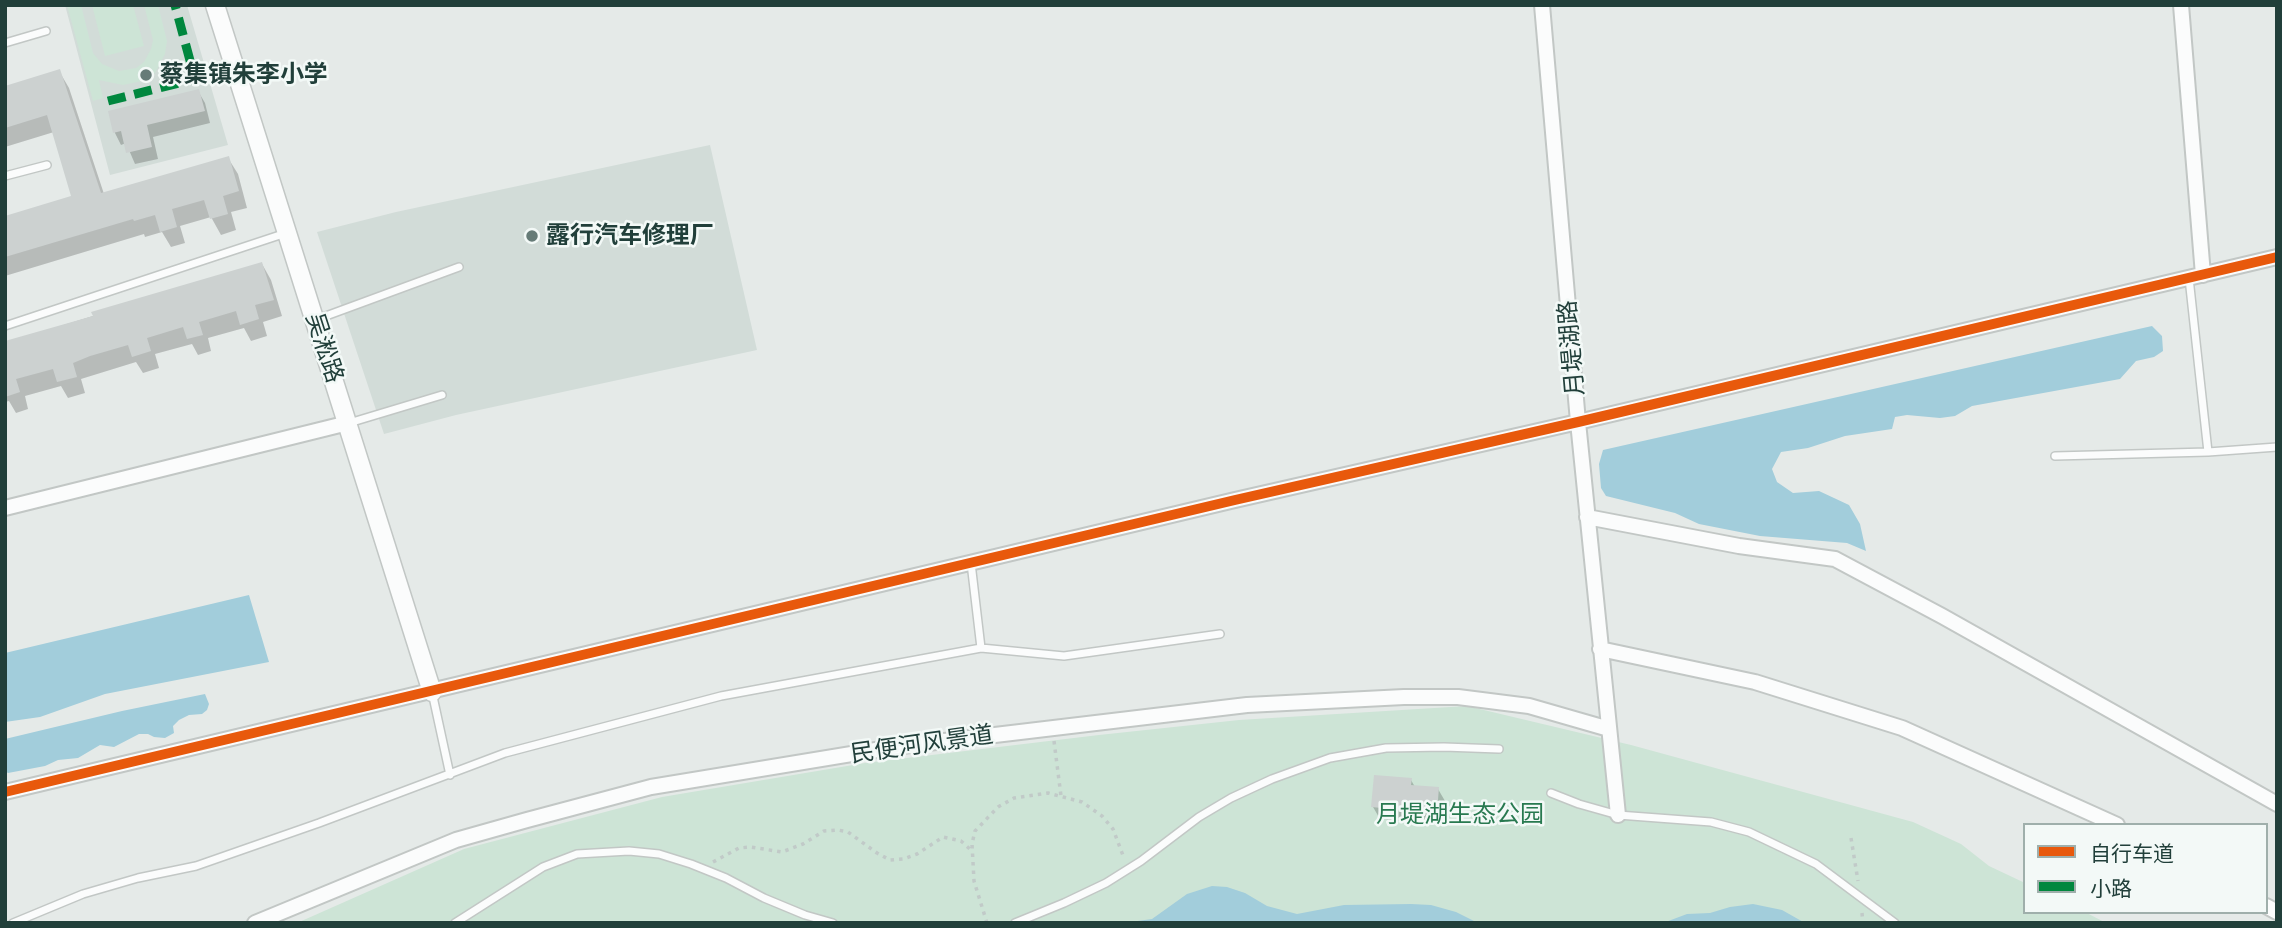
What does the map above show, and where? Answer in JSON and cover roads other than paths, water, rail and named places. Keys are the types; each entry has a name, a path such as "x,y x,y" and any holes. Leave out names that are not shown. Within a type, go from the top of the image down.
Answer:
{"street":[{"name":"吴淞路","path":"215,5 432,692"},
{"name":"月堤湖路","path":"1542,5 1578,422 1618,815"},
{"path":"2181,5 2196,277"},
{"path":"5,792 1235,500 2277,257"},
{"path":"5,508 348,423"},
{"path":"1587,517 1835,559 2277,804"},
{"path":"1600,649 1755,682 1902,728 2113,823"},
{"name":"民便河风景道","path":"255,923 456,840 651,786 894,747 1247,705 1418,697 1458,697 1530,706 1609,729"}],"lane":[{"path":"5,43 46,31"},
{"path":"5,176 47,165"},
{"path":"5,326 287,233"},
{"path":"315,320 459,267"},
{"path":"2196,277 2208,452"},
{"path":"348,423 442,395"},
{"path":"2055,456 2208,452 2277,447"},
{"path":"971,563 981,648"},
{"path":"13,923 83,894 138,878 196,866 505,753 721,696 981,648 1064,656 1220,634"},
{"path":"432,692 450,775"},
{"path":"1015,923 1064,904 1127,870 1199,817 1231,798 1272,779 1330,758 1386,748 1499,749"},
{"path":"1551,793 1618,815 1711,822 1749,832 1816,864 1895,923"},
{"path":"455,923 543,867 578,855 629,851 659,854 704,869 795,911 833,923"}],"water":[{"path":"2152,326 2162,336 2163,351 2154,357 2136,361 2120,379 1972,406 1955,416 1895,417 1892,429 1845,436 1808,448 1781,452 1772,469 1777,482 1793,493 1819,491 1849,505 1860,524 1866,551 1847,543 1760,536 1699,524 1675,513 1606,496 1601,488 1599,464 1603,450"},
{"path":"249,595 269,662 105,694 40,717 5,722 5,653"},
{"path":"205,694 209,704 207,710 179,720 173,726 174,733 165,738 139,734 114,747 100,745 78,758 58,760 45,766 8,773 5,771 5,739"},
{"path":"1212,886 1227,887 1245,893 1267,906 1297,914 1344,905 1411,904 1431,905 1456,912 1478,923 1123,923 1152,919 1187,894"},
{"path":"1753,904 1782,910 1805,923 1663,923 1687,914 1710,913"}],"place":[{"name":"蔡集镇朱李小学","path":"146,75"},
{"name":"露行汽车修理厂","path":"532,236"}],"park label":[{"name":"月堤湖生态公园","path":"1460,815"}]}
